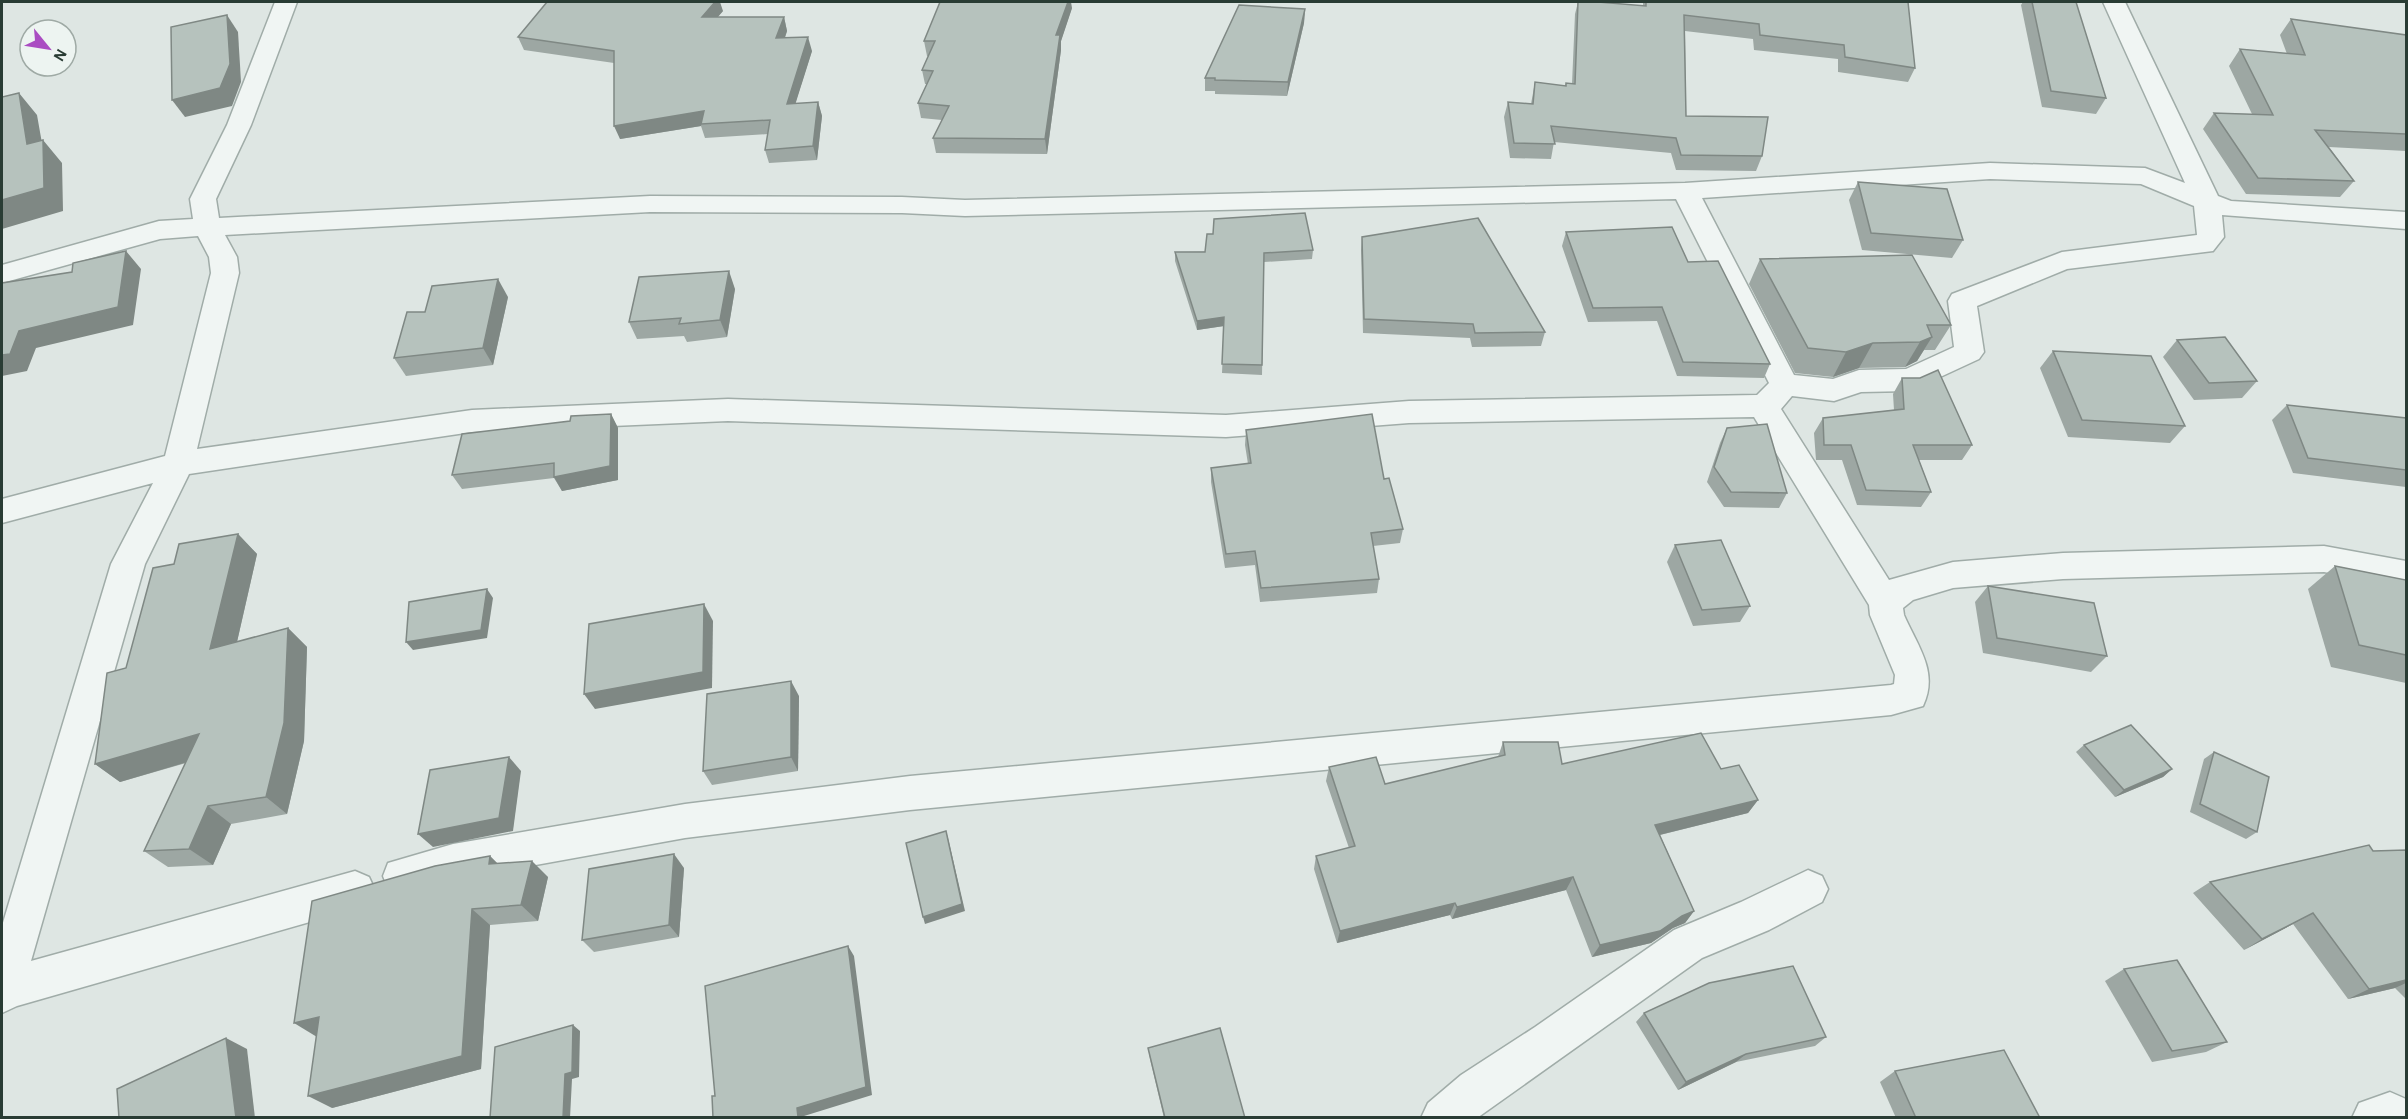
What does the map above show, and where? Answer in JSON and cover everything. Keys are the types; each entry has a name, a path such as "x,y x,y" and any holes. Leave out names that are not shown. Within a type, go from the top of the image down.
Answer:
{"street":[{"path":"2,991 128,564 178,464 225,273 223,257 207,227 203,199 239,125 286,2"},
{"path":"2,511 178,464 472,421 728,410 1226,426 1409,412 1773,395 1834,390 1859,381 1910,380 1969,352 1962,301 2062,261 2203,245 2212,232 2206,202 2114,2"},
{"path":"2,274 159,230 650,204 902,205 965,208 1685,191 1990,171 2145,176 2206,202 2230,209 2406,221"},
{"path":"2,991 453,862 685,821 922,791 1891,700 1910,695 1913,675 1887,615 1886,603 1773,395 1685,191"},
{"path":"1886,603 1902,589 1953,575 2063,566 2324,559 2406,574"},
{"path":"1443,1118 1476,1090 1550,1042 1688,944 1755,916 1808,889"},
{"path":"2374,1118 2390,1114 2398,1118"}],"building":[{"path":"547,2 715,2 702,17 784,17 776,38 808,37 787,104 818,102 813,146 765,150 770,120 701,124 704,111 614,126 614,51 518,37"},
{"path":"940,2 1068,2 1056,35 1060,35 1045,139 933,138 949,106 918,103 933,71 922,70 935,41 924,41"},
{"path":"1578,2 1646,6 1646,2 1908,2 1915,68 1845,57 1844,45 1760,35 1759,24 1684,15 1686,116 1768,117 1762,156 1681,155 1676,138 1551,126 1555,144 1514,143 1508,102 1533,104 1535,82 1566,86 1566,83 1575,84"},
{"path":"2032,2 2076,2 2106,98 2051,91"},
{"path":"1239,5 1305,9 1288,82 1205,78"},
{"path":"227,15 230,64 220,88 172,100 171,27"},
{"path":"2291,19 2406,35 2406,134 2315,130 2354,181 2258,178 2214,113 2273,115 2240,49 2305,55"},
{"path":"19,93 27,144 43,140 44,188 2,200 2,97"},
{"path":"1858,182 1947,189 1963,240 1871,233"},
{"path":"1305,213 1313,250 1264,253 1262,365 1222,364 1224,317 1197,321 1175,252 1205,252 1207,234 1213,234 1214,219"},
{"path":"1478,218 1545,332 1475,333 1473,324 1364,319 1362,237"},
{"path":"1672,227 1688,262 1718,261 1770,364 1683,362 1662,307 1593,308 1566,232"},
{"path":"126,251 118,307 19,331 10,354 2,355 2,283 72,272 73,263"},
{"path":"1912,255 1951,325 1927,325 1932,337 1920,342 1873,343 1846,352 1808,348 1760,259"},
{"path":"729,271 720,320 679,324 681,318 629,322 639,277"},
{"path":"498,279 483,348 394,358 407,312 425,312 432,286"},
{"path":"2225,337 2257,381 2209,383 2177,340"},
{"path":"2053,351 2151,356 2185,426 2082,420"},
{"path":"1938,370 1972,445 1913,445 1931,492 1866,490 1851,445 1824,445 1823,418 1904,409 1902,378 1920,378"},
{"path":"2287,405 2406,418 2406,470 2308,458"},
{"path":"611,414 610,466 554,477 554,463 452,475 462,434 570,421 571,416"},
{"path":"1372,414 1384,479 1389,478 1403,529 1371,533 1379,579 1261,588 1255,551 1226,554 1211,468 1251,463 1246,430"},
{"path":"1767,424 1787,493 1731,492 1714,467 1727,428"},
{"path":"238,534 210,649 288,628 284,723 266,797 208,806 189,849 144,851 199,734 95,764 107,673 126,668 153,568 174,564 179,544"},
{"path":"1721,540 1750,606 1702,610 1675,545"},
{"path":"2335,566 2406,580 2406,655 2359,645"},
{"path":"1988,586 2094,603 2107,656 1997,638"},
{"path":"487,589 481,630 406,642 409,602"},
{"path":"704,604 703,672 584,694 589,624"},
{"path":"791,681 791,757 703,771 707,694"},
{"path":"2131,725 2172,769 2124,790 2084,745"},
{"path":"1701,733 1721,769 1739,765 1758,800 1655,825 1694,911 1660,931 1600,945 1573,877 1457,907 1455,903 1340,931 1316,856 1355,846 1329,767 1376,757 1385,784 1505,755 1503,742 1558,742 1562,764"},
{"path":"2214,752 2269,777 2257,832 2200,804"},
{"path":"509,757 499,818 418,834 430,770"},
{"path":"946,831 962,904 923,917 906,843"},
{"path":"2369,845 2373,851 2406,850 2406,980 2369,989 2313,913 2262,939 2210,882"},
{"path":"674,854 669,925 582,940 589,869"},
{"path":"490,856 489,864 532,861 521,905 472,909 462,1056 308,1096 319,1017 294,1023 312,901 435,866"},
{"path":"848,946 866,1087 797,1108 798,1117 796,1118 713,1118 712,1096 715,1096 705,986"},
{"path":"2177,960 2227,1042 2172,1051 2124,969"},
{"path":"1793,966 1826,1037 1746,1054 1686,1082 1644,1013 1709,983"},
{"path":"573,1025 572,1072 565,1074 563,1118 490,1118 495,1047"},
{"path":"1220,1028 1245,1118 1165,1118 1148,1048"},
{"path":"226,1038 236,1118 119,1118 117,1089"},
{"path":"2004,1050 2040,1118 1916,1118 1895,1071"}]}
